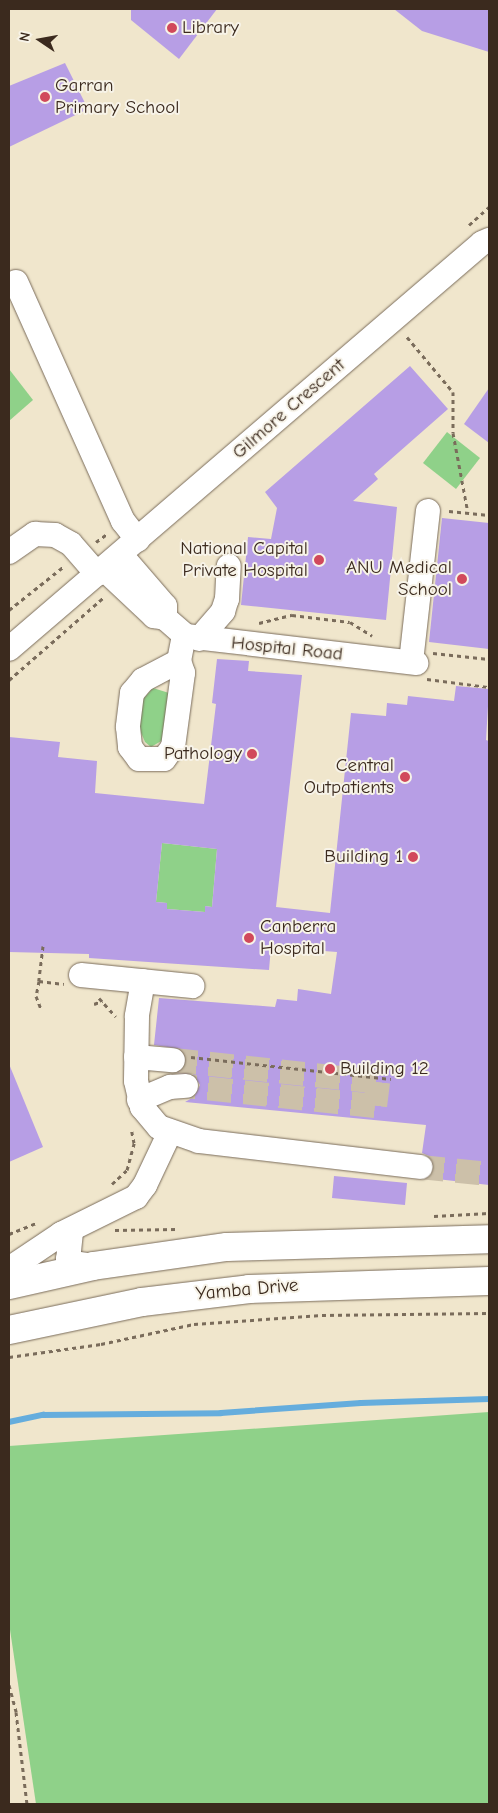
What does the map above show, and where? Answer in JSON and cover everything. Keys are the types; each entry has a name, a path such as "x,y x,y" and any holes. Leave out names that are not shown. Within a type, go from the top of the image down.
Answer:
{"main road":[{"path":"9,1286 94,1266 227,1247 489,1239"},
{"name":"Yamba Drive","path":"9,1330 158,1299 249,1289 489,1281"}],"street":[{"name":"Gilmore Crescent","path":"9,649 115,560 487,237"},
{"path":"16,282 123,522 115,560"},
{"name":"Hospital Road","path":"192,637 414,663 428,511"},
{"path":"9,552 36,534 55,535 71,544 115,560 154,616 165,618 192,637"},
{"path":"179,661 192,637 223,612 228,599 229,566"},
{"path":"78,980 143,981 192,986"},
{"path":"134,1110 138,1016 143,981"},
{"path":"136,1056 179,1058"},
{"path":"134,1110 170,1087 186,1086"},
{"path":"134,1110 152,1119 170,1132 199,1141 420,1166"},
{"path":"9,1268 61,1234 71,1232 128,1202 141,1192 170,1132"},
{"path":"71,1232 68,1259 74,1264 94,1266"}],"path":[{"path":"407,337 453,392 453,433 468,513"},
{"path":"41,1009 36,996 43,946"},
{"path":"39,981 78,980"},
{"path":"96,995 120,1022"},
{"path":"94,1004 102,1001"},
{"path":"179,1058 391,1079"},
{"path":"105,1191 128,1170 134,1143 134,1110"},
{"path":"9,1234 45,1220"},
{"path":"9,1357 101,1344 194,1324 322,1315 489,1313"},
{"path":"9,1685 16,1712 27,1804"}],"green space":[{"path":"9,369 33,400 9,421"},
{"path":"447,432 480,458 456,489 423,463"},
{"path":"153,688 169,693 163,740 151,747 145,742 139,728 143,699"},
{"path":"162,843 217,849 212,907 205,906 205,912 167,909 167,903 156,902"},
{"path":"489,1412 489,1804 36,1804 9,1623 9,1446"}],"building":[{"name":"Library","path":"131,9 217,9 179,59 131,20"},
{"path":"394,9 489,9 489,52 422,31"},
{"name":"Garran Primary School","path":"65,63 88,109 9,147 9,86"},
{"name":"National Capital Private Hospital","path":"410,366 448,409 374,474 378,479 353,501 397,507 386,620 241,605 248,537 271,539 277,508 265,492"},
{"path":"489,388 489,443 464,424"},
{"name":"ANU Medical School","path":"442,518 489,523 489,649 429,642"},
{"path":"217,659 249,661 248,671 302,675 276,907 330,913 351,713 386,716 387,703 407,705 408,696 454,701 456,686 489,689 486,740 489,741 489,1185 428,1178 434,1168 429,1156 422,1153 426,1125 185,1102 194,1097 200,1085 193,1074 177,1073 187,1062 181,1049 154,1045 159,998 275,1007 277,999 297,1001 298,989 331,994 337,952 271,947 269,970 89,958 89,954 9,952 9,737 60,742 58,757 97,761 95,793 204,804 216,704 212,703","holes":["162,843 217,849 212,907 205,906 205,912 167,909 167,903 156,902"]},
{"path":"9,1064 43,1147 9,1162"},
{"path":"334,1176 407,1183 405,1205 332,1198"}],"waterway":[{"path":"9,1422 43,1415 221,1413 361,1403 489,1399"}],"tunnel":[{"path":"173,1060 378,1082 375,1106 186,1086"},
{"path":"420,1167 489,1174"}],"place":[{"name":"Library","path":"172,28"},
{"name":"Garran Primary School","path":"45,97"},
{"name":"National Capital Private Hospital","path":"319,560"},
{"name":"ANU Medical School","path":"462,579"},
{"name":"Pathology","path":"252,754"},
{"name":"Central Outpatients","path":"405,777"},
{"name":"Building 1","path":"413,857"},
{"name":"Canberra Hospital","path":"249,938"},
{"name":"Building 12","path":"330,1069"}]}
